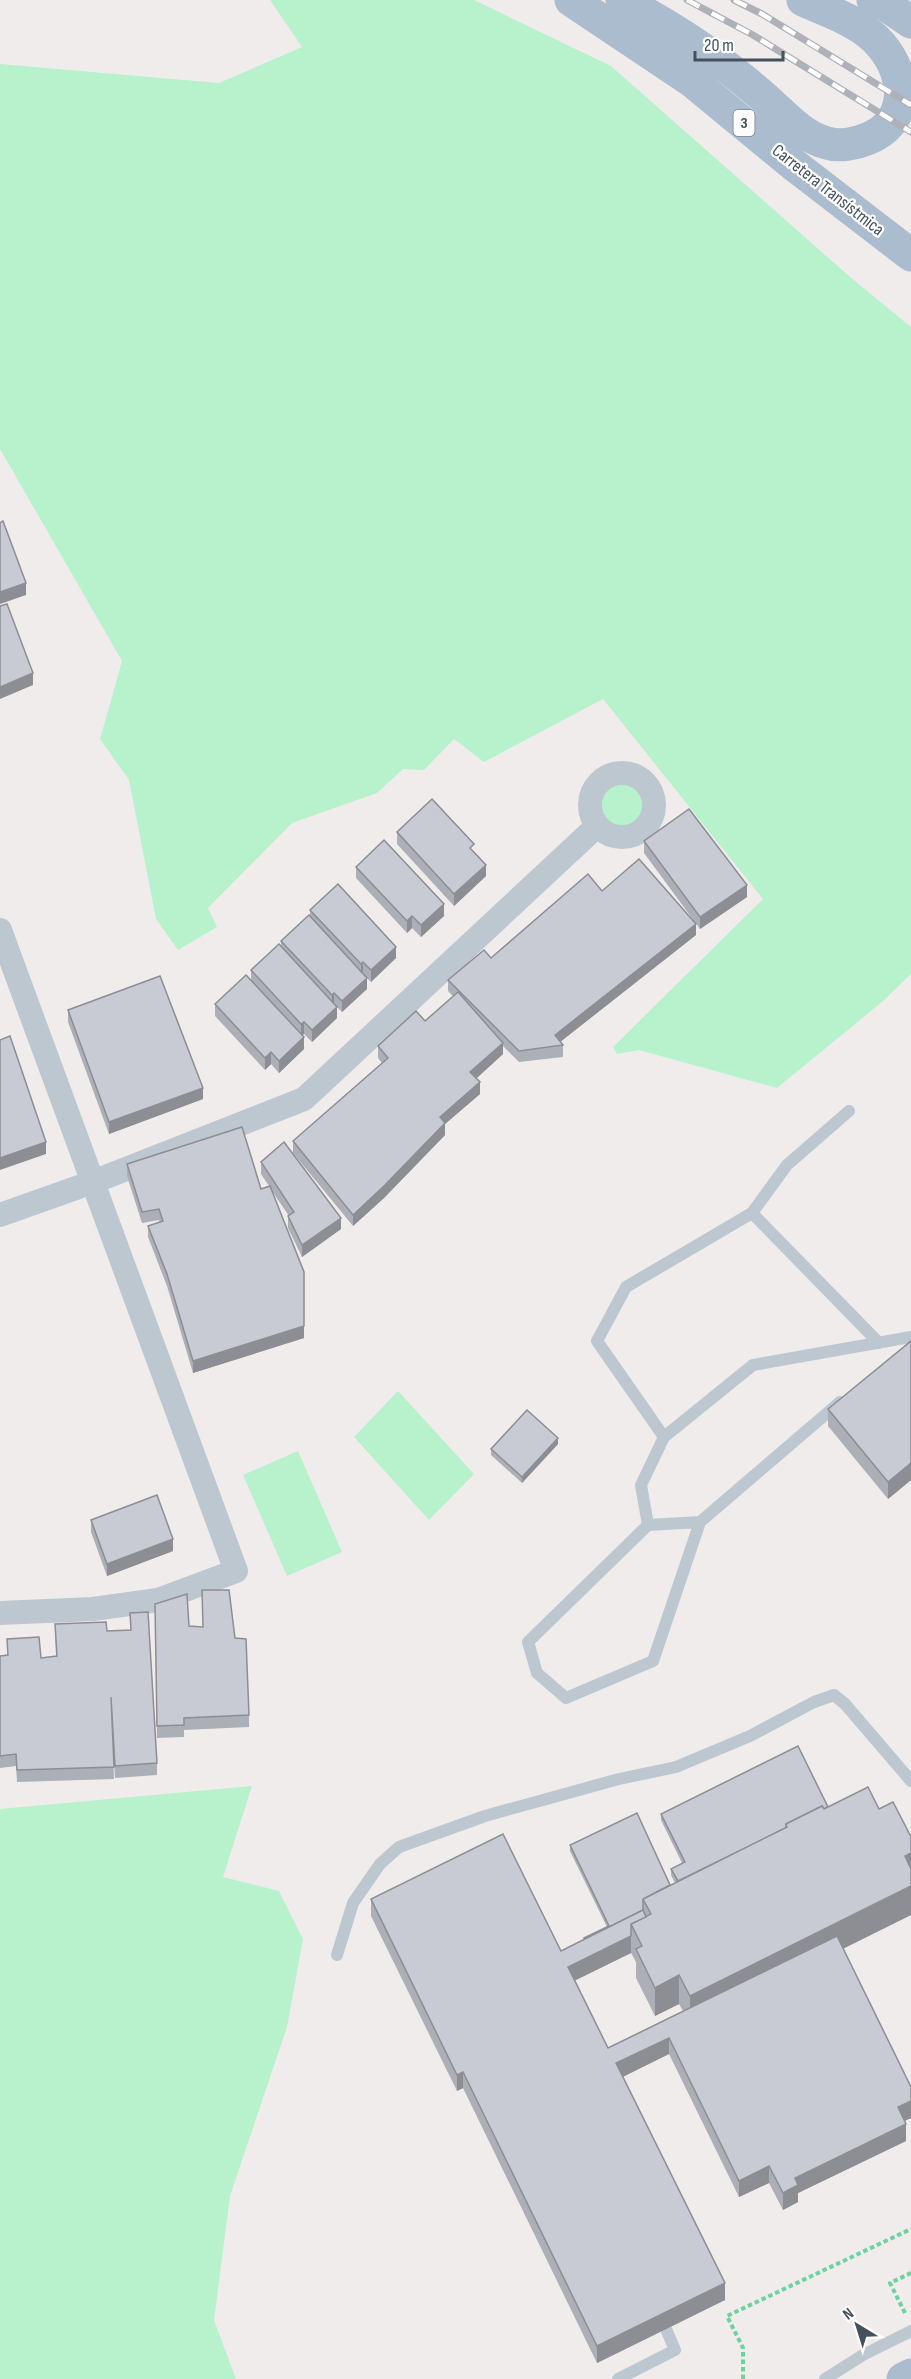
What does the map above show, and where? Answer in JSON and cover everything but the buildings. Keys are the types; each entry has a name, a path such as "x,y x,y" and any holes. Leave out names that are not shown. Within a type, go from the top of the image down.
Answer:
{"main road":[{"name":"Carretera Transístmica","path":"571,0 692,81 794,165 911,255"},
{"path":"622,0 661,22 714,57 767,99 801,131 815,139 829,144 842,144 857,143 871,138 884,130 895,118 900,104 901,88 898,74 882,45 864,30 803,0"},
{"path":"873,0 886,5 911,22"},
{"path":"903,2379 911,2375"}],"street":[{"path":"0,1215 93,1182 304,1099 597,826"},
{"path":"0,930 236,1571 158,1600 93,1609 0,1613"}],"lane":[{"path":"664,1437 597,1341 626,1287 752,1213 787,1165 849,1111"},
{"path":"752,1213 879,1343"},
{"path":"648,1525 641,1485 664,1437 753,1365 911,1339"},
{"path":"893,1356 911,1339"},
{"path":"700,1522 648,1525 528,1642 537,1673 566,1698 653,1661 700,1522 849,1394"},
{"path":"337,1955 353,1903 380,1864 399,1847 485,1816 619,1779 676,1767 750,1736 814,1702 834,1695 853,1712 911,1781"},
{"path":"618,2379 675,2350 666,2329"},
{"path":"825,2379 841,2367 911,2331"}],"path":[{"path":"743,2379 743,2348 727,2316 911,2229"},
{"path":"906,2314 890,2283 911,2273"}],"green space":[{"path":"270,0 474,0 611,66 849,276 911,327 911,974 882,1002 777,1088 639,1050 617,1054 613,1047 763,899 603,699 484,762 454,739 424,770 403,769 377,793 292,823 208,908 217,927 178,950 156,919 129,780 100,739 122,661 0,449 0,64 219,83 302,47"},
{"path":"622,781 631,782 639,787 644,795 644,813 639,821 631,826 622,827 613,826 605,821 600,813 599,804 600,795 605,787 613,782"},
{"path":"398,1391 474,1474 429,1520 354,1437"},
{"path":"298,1451 342,1552 287,1576 243,1475"},
{"path":"252,1786 223,1877 279,1891 303,1939 287,2027 230,2196 214,2320 236,2379 0,2379 0,1809"}],"railway":[{"path":"687,0 753,35 911,132"},
{"path":"734,0 762,14 911,105"}]}
